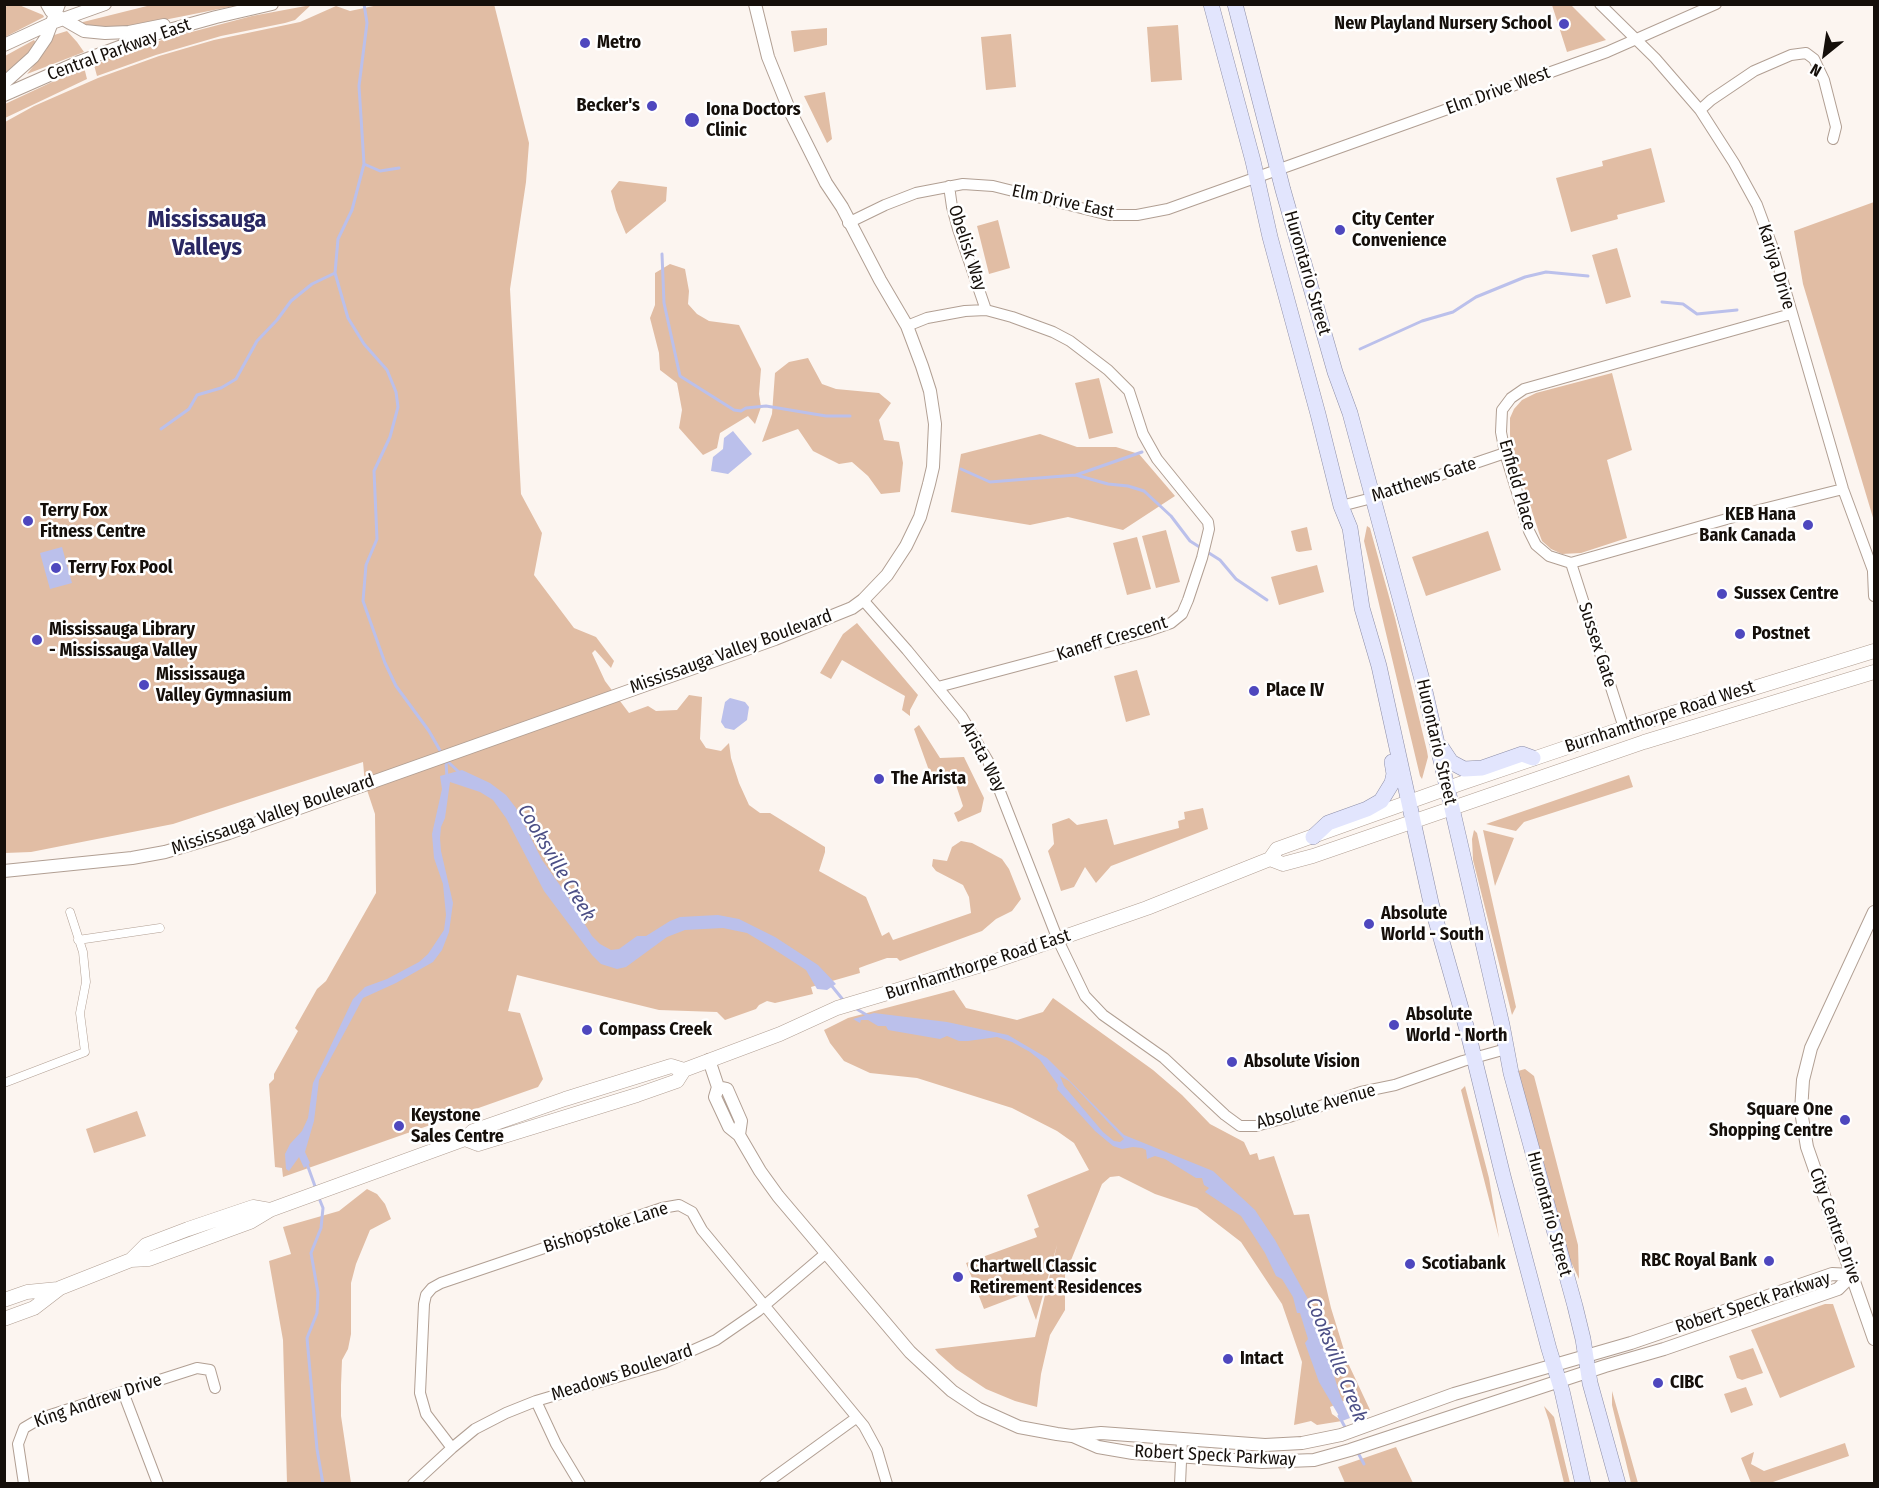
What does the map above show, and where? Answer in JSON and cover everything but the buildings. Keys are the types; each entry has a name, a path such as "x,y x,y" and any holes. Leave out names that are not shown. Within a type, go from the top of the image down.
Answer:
{"main road":[{"name":"Hurontario Street","path":"1211,4 1258,178 1270,237 1341,506 1350,528 1362,608 1379,666 1431,903 1468,1033 1559,1381 1583,1484"},
{"name":"Hurontario Street","path":"1235,4 1278,170 1335,372 1350,413 1426,697 1511,1073 1575,1306 1588,1371 1618,1484"},
{"name":"Burnhamthorpe Road West","path":"1409,803 1624,728 1875,651"},
{"path":"1313,837 1328,823 1374,806 1387,794 1392,783 1394,774 1374,679 1379,666"},
{"name":"Burnhamthorpe Road West","path":"1413,821 1644,742 1875,672"},
{"path":"1426,697 1432,709 1444,754 1451,762 1472,769 1482,768 1522,754 1533,758"},
{"name":"Burnhamthorpe Road East","path":"4,1300 27,1292 60,1288 131,1260 149,1259 250,1222 270,1210 465,1139 478,1144 638,1095 677,1081 684,1070 780,1034 837,1008 1058,940 1222,880 1270,859 1277,849 1409,803"},
{"name":"Burnhamthorpe Road East","path":"1270,859 1283,864 1313,856 1413,821"},
{"name":"Burnhamthorpe Road East","path":"4,1319 34,1308 60,1288"}],"street":[{"path":"47,4 57,16 84,31 105,33 129,32 216,17"},
{"path":"4,45 57,16 105,4"},
{"name":"Central Parkway East","path":"4,95 99,54 151,35 272,4"},
{"name":"Mississauga Valley Boulevard","path":"4,870 132,858 165,852 229,833 646,683 736,654 852,608 863,600 886,575 906,546 920,517 933,467 935,424 930,391 907,326 848,223 777,81 754,4"},
{"name":"Kariya Drive","path":"1600,4 1700,110 1734,163 1757,205 1774,251 1843,489 1874,573 1875,596"},
{"name":"Elm Drive West","path":"1278,170 1636,40 1716,4"},
{"path":"4,83 33,57 57,16"},
{"path":"1700,110 1754,71 1791,55 1806,53 1814,59 1824,80 1836,127 1833,139"},
{"name":"Elm Drive East","path":"848,223 916,193 963,184 993,186 1109,215 1137,215 1168,209 1278,170"},
{"name":"Obelisk Way","path":"950,186 952,207 958,229 986,310"},
{"name":"Kaneff Crescent","path":"907,326 927,318 964,311 986,310 1022,321 1070,341 1108,370 1129,391 1143,434 1157,459 1208,522 1208,534 1202,558 1182,614 1171,623 1146,632 938,687"},
{"name":"Enfield Place","path":"1571,563 1549,556 1536,545 1529,531 1505,453 1501,432 1502,410 1510,398 1524,389 1791,314"},
{"name":"Matthews Gate","path":"1341,506 1372,498 1505,453"},
{"path":"1571,563 1755,511 1843,489"},
{"name":"Sussex Gate","path":"1571,563 1624,728"},
{"name":"Arista Way","path":"863,600 938,687 969,727 1000,787 1058,940"},
{"path":"4,1083 85,1052 80,1012 86,982 83,952 70,912"},
{"name":"City Centre Drive","path":"1875,912 1811,1048 1801,1097 1807,1147 1875,1339"},
{"path":"78,940 160,928"},
{"name":"Absolute Avenue","path":"1058,940 1085,996 1102,1015 1164,1058 1225,1115 1240,1126 1256,1126 1289,1117 1361,1092 1395,1085 1506,1049"},
{"name":"Robert Speck Parkway","path":"709,1060 718,1087 715,1097 729,1127 738,1135 760,1171 825,1254 910,1352 952,1390 979,1409 1019,1427 1072,1436 1098,1448 1182,1457 1285,1462 1314,1460 1588,1371 1664,1349 1838,1289 1852,1275"},
{"name":"Bishopstoke Lane","path":"452,1448 426,1414 420,1393 424,1304 426,1295 432,1288 667,1206 679,1205 692,1212 702,1230 864,1426 877,1450 887,1484"},
{"name":"Meadows Boulevard","path":"413,1484 476,1429 506,1413 536,1401 664,1363 694,1351 736,1327 825,1254"},
{"name":"Robert Speck Parkway","path":"1072,1436 1101,1433 1265,1445 1302,1443 1341,1435 1454,1394 1642,1340 1832,1274 1852,1275"},
{"name":"King Andrew Drive","path":"24,1484 18,1444 24,1428 41,1418 197,1368 210,1370 215,1388"},
{"path":"123,1392 158,1484"},
{"path":"536,1401 556,1444 580,1484"},
{"path":"765,1484 856,1418"},
{"path":"1180,1484 1182,1439"}],"shaded area":[{"path":"383,4 494,4 529,143 526,182 510,289 521,494 542,533 534,575 574,628 596,637 614,661 611,668 595,650 592,653 605,681 629,713 648,706 656,711 677,710 689,695 702,697 700,739 706,748 721,751 729,743 739,783 749,805 760,813 770,813 825,847 819,871 866,897 882,936 889,932 893,940 971,913 969,897 963,885 936,871 932,866 933,859 947,861 952,847 961,841 972,843 1002,859 1009,869 1021,899 1012,911 996,919 982,931 900,961 897,958 887,958 859,968 860,973 811,987 813,994 775,1003 767,1001 756,1009 725,1020 717,1012 659,1010 517,975 508,1011 520,1013 543,1079 538,1087 283,1177 282,1168 275,1167 269,1084 274,1079 274,1074 298,1031 295,1028 317,989 326,981 376,893 375,814 365,784 363,762 173,824 31,852 5,853 5,122 34,106 98,78 159,56 214,40 300,22 336,6 350,11"},
{"path":"7,5 19,5 44,17 5,37"},
{"path":"151,5 239,5 129,27 107,29 83,26 83,22"},
{"path":"311,5 295,20 221,36 156,55 97,76 94,65 165,39 252,16"},
{"path":"1552,5 1571,5 1606,40 1567,52"},
{"path":"1178,25 1182,80 1151,82 1147,27"},
{"path":"827,28 827,45 794,52 791,31"},
{"path":"67,31 84,52 27,74 46,50 54,35"},
{"path":"1011,34 1016,87 986,90 981,37"},
{"path":"34,40 36,43 5,75 5,56"},
{"path":"84,67 87,79 5,118 5,104"},
{"path":"825,92 832,139 827,143 804,96"},
{"path":"1651,148 1665,202 1617,215 1618,219 1571,232 1556,178 1603,166 1602,161"},
{"path":"619,181 667,187 666,201 626,234 611,191"},
{"path":"1874,202 1874,521 1803,284 1794,231"},
{"path":"998,220 1010,268 989,274 977,226"},
{"path":"1617,248 1631,297 1606,304 1592,255"},
{"path":"670,264 685,269 689,291 688,304 697,314 709,321 739,325 761,369 759,394 761,407 755,424 748,416 720,433 717,448 703,455 679,428 682,410 677,383 660,370 659,353 650,318 655,305 655,273"},
{"path":"808,358 822,384 836,389 879,393 891,403 879,420 884,440 899,442 903,463 900,492 881,494 868,476 852,462 839,464 813,451 798,429 762,442 772,414 775,373 789,362"},
{"path":"1612,373 1632,450 1607,460 1627,538 1581,553 1562,554 1551,549 1542,541 1513,452 1510,418 1522,400 1536,393"},
{"path":"1099,378 1113,433 1089,439 1075,383"},
{"path":"1040,434 1077,447 1116,447 1139,454 1175,496 1123,530 1068,517 1030,525 951,512 961,454"},
{"path":"1367,526 1370,528 1395,618 1427,751 1428,757 1422,779 1364,541"},
{"path":"1307,527 1312,550 1296,551 1291,531"},
{"path":"1166,530 1180,582 1156,588 1142,536"},
{"path":"1488,531 1501,570 1426,596 1412,557"},
{"path":"1137,537 1151,589 1127,595 1113,543"},
{"path":"1317,565 1324,592 1279,605 1271,577"},
{"path":"857,623 918,695 910,710 910,716 902,710 905,696 842,660 831,679 820,673 843,634"},
{"path":"1137,670 1150,715 1126,722 1114,676"},
{"path":"919,725 940,758 964,757 984,798 981,812 958,822 954,813 963,806 953,776 949,774 939,778 931,776 914,729"},
{"path":"1629,775 1633,787 1524,822 1516,831 1486,824"},
{"path":"1203,808 1208,829 1111,866 1096,883 1085,867 1074,887 1061,891 1048,851 1054,844 1052,824 1069,818 1077,825 1107,819 1114,845 1179,828 1178,821 1185,819 1184,812"},
{"path":"1474,830 1477,833 1516,1007 1512,1015 1473,860"},
{"path":"1483,830 1514,838 1495,886"},
{"path":"954,990 966,1008 1017,1020 1043,1012 1053,998 1153,1070 1210,1124 1244,1142 1250,1155 1257,1153 1259,1160 1274,1156 1294,1215 1309,1214 1331,1308 1348,1363 1370,1410 1358,1414 1350,1409 1346,1400 1330,1407 1332,1414 1342,1421 1317,1425 1311,1421 1294,1425 1302,1362 1282,1304 1241,1242 1197,1208 1155,1194 1119,1176 1110,1177 1102,1184 1065,1275 1065,1310 1050,1335 1041,1374 1037,1407 986,1389 956,1369 938,1353 935,1349 1035,1337 1057,1245 1036,1320 1026,1293 984,1309 966,1263 1037,1237 1034,1229 1039,1227 1027,1195 1089,1170 1074,1143 1057,1131 1012,1108 917,1078 870,1073 844,1061 830,1043 824,1030 848,1018"},
{"path":"1525,1069 1534,1076 1578,1245 1579,1279 1564,1247 1518,1071"},
{"path":"1465,1086 1489,1178 1499,1238 1461,1090"},
{"path":"137,1111 146,1136 94,1153 86,1129"},
{"path":"367,1189 377,1194 385,1204 391,1219 370,1230 351,1283 351,1334 348,1349 342,1360 341,1416 351,1483 287,1483 283,1340 269,1261 291,1254 283,1227 339,1211"},
{"path":"1825,1304 1833,1304 1855,1367 1780,1398 1751,1330"},
{"path":"1753,1348 1763,1373 1742,1380 1737,1378 1729,1356"},
{"path":"1746,1387 1753,1405 1731,1413 1724,1394"},
{"path":"1612,1391 1638,1483 1631,1483 1612,1405"},
{"path":"1544,1406 1554,1417 1570,1483 1564,1483"},
{"path":"1845,1443 1849,1456 1770,1483 1751,1483 1741,1458 1754,1452 1751,1464 1764,1471"},
{"path":"1396,1447 1413,1483 1345,1483 1338,1467"}],"water":[{"path":"733,431 752,454 728,474 711,471 713,457 723,449 724,438"},
{"name":"Terry Fox Pool","path":"62,547 72,583 50,589 40,553"},
{"path":"730,698 745,702 749,707 747,720 734,730 725,728 721,722 725,702"},
{"path":"462,770 490,783 506,795 516,808 542,860 592,936 600,944 611,950 619,949 637,936 646,936 680,917 718,915 739,919 775,937 818,965 836,984 827,990 817,989 806,970 747,933 723,928 685,930 667,937 626,967 617,969 601,964 544,891 506,818 493,800 480,792 450,782 440,838 453,903 449,932 442,950 433,962 363,998 319,1080 314,1121 305,1152 310,1163 304,1168 299,1157 289,1171 286,1169 285,1154 290,1144 302,1131 308,1118 313,1083 353,999 365,987 387,979 419,962 428,954 444,930 446,915 443,884 434,858 432,834 442,789 440,776"},
{"path":"874,1013 947,1022 1008,1035 1047,1058 1124,1135 1213,1171 1255,1210 1275,1240 1313,1308 1340,1395 1350,1418 1342,1421 1319,1382 1305,1343 1308,1339 1300,1313 1297,1313 1293,1297 1282,1279 1276,1276 1265,1253 1241,1216 1205,1192 1209,1188 1204,1185 1202,1178 1196,1178 1165,1159 1155,1156 1147,1159 1146,1150 1142,1148 1122,1149 1113,1146 1095,1131 1057,1089 1058,1085 1040,1060 1012,1042 997,1037 968,1041 959,1041 947,1036 940,1039 888,1030 886,1026 878,1026 868,1020 861,1020 860,1023 853,1019","holes":["1060,1076 1069,1081 1124,1139 1120,1142 1114,1141 1103,1132 1064,1086"]}],"waterway":[{"name":"Cooksville Creek","path":"364,4 367,23 359,86 364,164 352,210 338,239 335,273 348,318 364,344 387,370 396,392 398,407 390,437 374,471 377,539 366,565 363,601 385,663 396,686 429,731 442,754"},
{"path":"364,164 380,171 399,168"},
{"path":"662,254 664,303 680,376 734,410 741,411 746,408 766,406 826,416 850,416"},
{"path":"1360,349 1422,321 1453,312 1476,297 1525,277 1546,272 1588,276"},
{"path":"161,429 189,409 197,395 221,388 236,379 257,341 291,301 312,284 335,273"},
{"path":"1662,302 1683,304 1697,314 1737,310"},
{"path":"1076,475 1142,452"},
{"path":"961,469 990,482 1076,475 1144,491 1171,516 1190,541 1220,560 1236,579 1267,600"},
{"name":"Cooksville Creek","path":"445,759 460,773"},
{"path":"446,762 447,778"},
{"name":"Cooksville Creek","path":"831,985 844,1001"},
{"name":"Cooksville Creek","path":"855,1008 870,1017"},
{"path":"307,1164 316,1189"},
{"path":"319,1198 323,1208 321,1228 311,1253 318,1293 317,1313 307,1338 317,1449 323,1484"},
{"name":"Cooksville Creek","path":"1339,1416 1346,1429"},
{"name":"Cooksville Creek","path":"1357,1451 1364,1464"}],"place":[{"name":"New Playland Nursery School","path":"1564,24"},
{"name":"Metro","path":"585,43"},
{"name":"Becker's","path":"652,106"},
{"name":"Iona Doctors Clinic","path":"692,120"},
{"name":"City Center Convenience","path":"1340,230"},
{"name":"Terry Fox Fitness Centre","path":"28,521"},
{"name":"KEB Hana Bank Canada","path":"1808,525"},
{"name":"Terry Fox Pool","path":"56,568"},
{"name":"Sussex Centre","path":"1722,594"},
{"name":"Postnet","path":"1740,634"},
{"name":"Mississauga Library - Mississauga Valley","path":"37,640"},
{"name":"Mississauga Valley Gymnasium","path":"144,685"},
{"name":"Place IV","path":"1254,691"},
{"name":"The Arista","path":"879,779"},
{"name":"Absolute World - South","path":"1369,924"},
{"name":"Absolute World - North","path":"1394,1025"},
{"name":"Compass Creek","path":"587,1030"},
{"name":"Absolute Vision","path":"1232,1062"},
{"name":"Square One Shopping Centre","path":"1845,1120"},
{"name":"Keystone Sales Centre","path":"399,1126"},
{"name":"RBC Royal Bank","path":"1769,1261"},
{"name":"Scotiabank","path":"1410,1264"},
{"name":"Chartwell Classic Retirement Residences","path":"958,1277"},
{"name":"Intact","path":"1228,1359"},
{"name":"CIBC","path":"1658,1383"}],"district":[{"name":"Mississauga Valleys","path":"207,234"}]}
